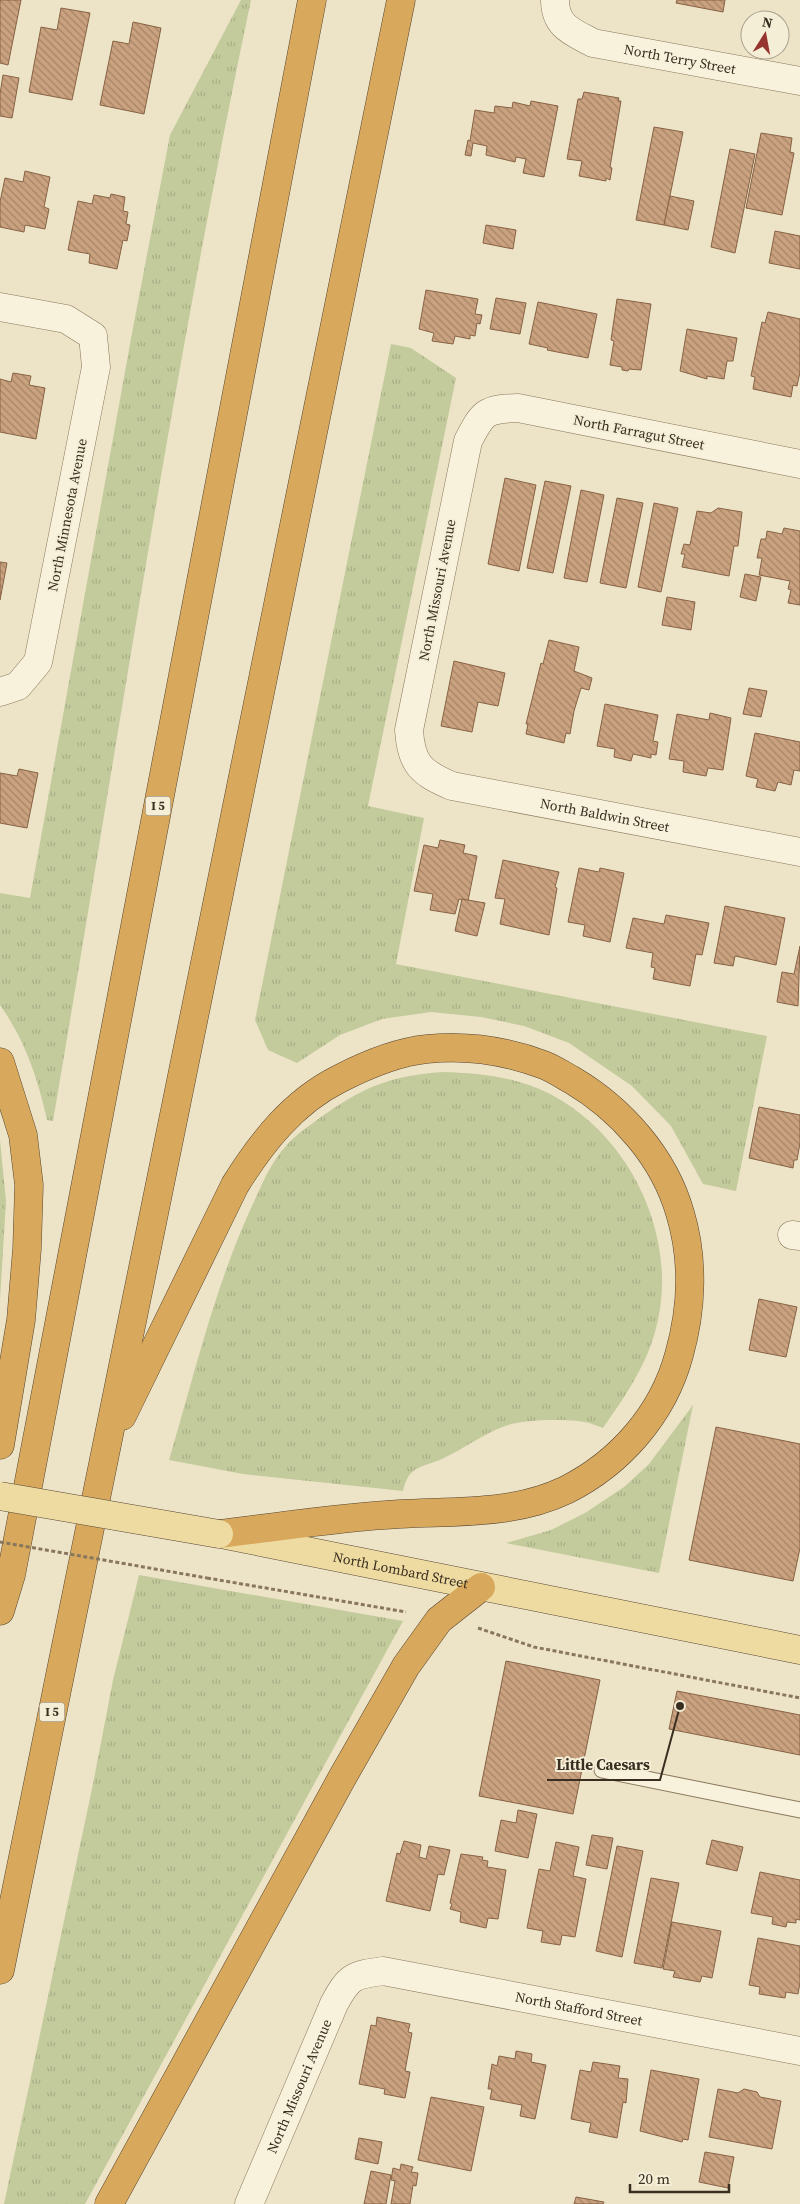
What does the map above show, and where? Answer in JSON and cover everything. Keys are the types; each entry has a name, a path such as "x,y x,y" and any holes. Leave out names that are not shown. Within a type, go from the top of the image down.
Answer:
{"highway":[{"name":"I 5","path":"0,1611 11,1575 312,0"},
{"name":"I 5","path":"0,1970 401,0"},
{"path":"104,1453 235,1185 257,1150 280,1124 336,1080 379,1061 425,1050 467,1048 510,1054 548,1066 592,1092 627,1122 661,1168 680,1212 689,1259 690,1299 684,1337 675,1370 658,1405 634,1438 599,1472 564,1491 521,1505 459,1513 399,1514 219,1534"},
{"path":"0,1062 23,1135 29,1185 27,1249 21,1320 0,1445"},
{"path":"109,2204 337,1787 406,1666 439,1620 481,1587"}],"main road":[{"name":"North Lombard Street","path":"0,1496 219,1534 800,1650"}],"street":[{"name":"North Terry Street","path":"555,0 555,10 564,27 593,42 800,82"},
{"name":"North Minnesota Avenue","path":"0,307 66,319 93,336 96,367 38,662 9,689"},
{"name":"North Farragut Street","path":"480,418 495,409 518,408 800,464"},
{"name":"North Missouri Avenue","path":"416,763 410,749 409,730 468,440 480,418"},
{"name":"North Baldwin Street","path":"416,763 430,777 452,786 800,852"},
{"name":"North Stafford Street","path":"358,1974 383,1970 800,2051"},
{"name":"North Missouri Avenue","path":"249,2204 334,2004 344,1985 358,1974"}],"lane":[{"path":"602,1770 800,1810"}],"path":[{"path":"0,1542 405,1612"},
{"path":"477,1628 534,1647 800,1698"}],"green space":[{"path":"241,0 251,0 196,279 171,419 53,1121 47,1120 29,1060 17,1032 0,1005 0,893 30,898 132,333 170,135"},
{"path":"391,344 411,348 456,378 368,806 424,818 396,964 767,1036 736,1191 703,1184 671,1126 632,1086 569,1043 524,1026 481,1017 431,1012 382,1019 340,1035 297,1063 268,1050 255,1020"},
{"path":"443,1072 498,1077 538,1088 550,1094 579,1113 605,1137 627,1164 643,1195 655,1228 661,1263 661,1298 655,1332 646,1358 626,1394 603,1428 585,1422 566,1420 523,1422 505,1426 444,1458 413,1471 403,1491 243,1474 169,1460 215,1301 251,1208 275,1160 303,1130 351,1097 379,1084 393,1080 408,1076"},
{"path":"0,1140 6,1201 0,1300"},
{"path":"693,1405 659,1573 506,1543 551,1530 585,1513 624,1487 649,1464"},
{"path":"139,1575 403,1621 85,2204 4,2204 93,1784 113,1680"}],"building":[{"path":"0,0 21,0 8,65 0,63"},
{"path":"677,0 725,0 723,12 676,3"},
{"path":"61,8 90,13 72,100 29,92 41,27 57,30"},
{"path":"133,22 161,28 144,114 100,105 113,41 129,44"},
{"path":"3,75 19,78 12,118 0,116 0,94"},
{"path":"584,92 619,98 618,101 621,101 610,167 612,168 610,180 606,178 606,181 579,176 582,161 567,159 578,99 582,99"},
{"path":"531,101 558,106 544,177 523,173 526,159 516,157 515,162 486,155 487,146 473,143 471,156 465,155 468,140 470,141 475,110 494,113 495,106 512,108 513,102 530,106"},
{"path":"654,127 683,132 664,225 636,220"},
{"path":"761,133 792,138 790,152 794,153 782,215 746,208"},
{"path":"730,149 755,154 735,253 711,247"},
{"path":"25,171 50,177 44,207 49,209 45,229 25,225 24,232 0,227 0,202 5,178 23,182"},
{"path":"111,194 125,197 123,211 128,212 126,224 130,225 127,241 123,240 117,269 89,263 90,254 68,250 78,201 92,204 94,195 110,198"},
{"path":"670,196 694,201 688,230 664,225"},
{"path":"486,225 516,230 513,249 483,243"},
{"path":"775,231 800,236 800,269 769,263"},
{"path":"426,290 478,299 475,314 482,315 480,324 477,323 475,336 470,335 470,339 455,336 453,344 432,341 434,333 419,329"},
{"path":"496,298 526,303 520,334 490,329"},
{"path":"617,299 651,304 641,370 629,369 628,371 622,370 622,367 610,365 614,341 611,340"},
{"path":"538,302 597,314 588,358 547,350 548,348 529,344"},
{"path":"768,312 800,319 800,372 797,386 793,385 791,397 753,389 755,377 751,376 762,322 765,323"},
{"path":"687,329 737,338 733,361 727,361 724,379 707,376 707,379 680,371"},
{"path":"13,373 31,376 29,385 45,388 36,439 0,432 0,379 11,382"},
{"path":"505,478 536,485 519,571 488,564"},
{"path":"545,481 571,486 553,573 527,568"},
{"path":"581,490 604,495 587,582 564,578"},
{"path":"617,498 643,503 626,588 600,583"},
{"path":"654,503 678,508 661,592 638,587"},
{"path":"718,508 742,512 738,546 734,546 729,576 682,567 685,554 681,554 684,544 690,545 697,511 711,513"},
{"path":"784,528 800,531 800,605 788,603 791,590 788,589 790,581 759,575 762,558 757,558 761,539 766,539 767,531 782,534"},
{"path":"0,562 7,563 0,600"},
{"path":"745,574 761,577 756,601 740,597"},
{"path":"667,597 695,602 691,630 662,625"},
{"path":"549,640 579,647 574,671 592,678 589,690 581,688 570,734 566,733 564,743 526,734 528,724 526,724 541,663 543,664"},
{"path":"454,661 505,673 498,706 478,702 472,732 441,726"},
{"path":"749,688 767,691 761,717 743,714"},
{"path":"605,704 658,715 653,741 658,742 656,755 651,754 651,758 633,754 631,761 614,757 615,749 597,746"},
{"path":"710,713 731,718 723,770 708,768 706,776 683,772 684,761 669,759 677,714 709,720"},
{"path":"755,733 800,742 800,771 794,770 791,785 778,782 775,791 756,787 758,779 746,776"},
{"path":"19,769 38,773 27,828 0,823 0,773 17,776"},
{"path":"440,840 465,845 463,853 477,856 468,901 459,899 455,914 430,910 433,894 414,891 424,845 438,848"},
{"path":"503,860 559,872 555,887 557,888 549,935 500,924 505,899 495,898"},
{"path":"579,868 599,872 600,868 624,873 610,942 583,936 585,925 568,922"},
{"path":"462,899 485,903 477,936 455,931"},
{"path":"725,906 785,918 776,965 735,956 733,966 714,963"},
{"path":"666,915 709,923 702,955 696,954 690,986 653,979 655,968 651,967 653,953 626,948 633,918 664,924"},
{"path":"800,946 798,1006 777,1002 782,972 794,974"},
{"path":"759,1107 800,1115 800,1143 797,1160 794,1160 793,1168 749,1158"},
{"path":"759,1299 797,1307 786,1357 749,1350"},
{"path":"716,1427 800,1444 800,1548 793,1581 689,1560"},
{"path":"506,1661 600,1680 573,1814 479,1796"},
{"path":"677,1691 800,1715 800,1755 669,1729"},
{"path":"518,1810 537,1814 528,1858 495,1851 501,1820 516,1823"},
{"path":"592,1835 613,1838 607,1869 586,1865"},
{"path":"712,1840 743,1847 737,1871 706,1864"},
{"path":"404,1841 421,1845 419,1857 426,1859 429,1846 450,1850 444,1875 438,1874 430,1911 386,1901 397,1853 400,1854"},
{"path":"556,1842 579,1847 573,1876 586,1879 575,1937 562,1935 560,1945 541,1942 543,1931 527,1928 539,1869 550,1871"},
{"path":"617,1846 643,1851 622,1957 596,1951"},
{"path":"461,1854 483,1857 482,1860 488,1861 487,1867 506,1870 498,1919 488,1918 486,1928 460,1922 461,1912 450,1909"},
{"path":"760,1872 800,1880 800,1920 796,1919 796,1923 787,1922 786,1927 772,1924 773,1917 751,1913"},
{"path":"651,1878 679,1883 662,1968 634,1963"},
{"path":"672,1922 721,1931 712,1978 702,1976 700,1982 673,1977 675,1971 663,1969"},
{"path":"758,1938 800,1946 800,1983 798,1994 786,1992 785,1998 759,1994 760,1987 749,1985"},
{"path":"377,2017 410,2024 408,2032 412,2033 405,2071 410,2072 405,2098 384,2094 385,2089 359,2084 371,2025 376,2026"},
{"path":"516,2051 532,2054 531,2062 546,2065 535,2119 520,2116 522,2105 490,2099 492,2089 488,2089 492,2064 497,2066 499,2056 515,2059"},
{"path":"593,2062 620,2066 618,2078 628,2079 626,2103 623,2102 617,2138 589,2132 591,2123 571,2119 580,2070 591,2072"},
{"path":"651,2070 699,2079 688,2140 683,2139 682,2142 640,2131"},
{"path":"718,2089 738,2093 744,2089 757,2092 760,2097 781,2101 772,2149 709,2137"},
{"path":"431,2097 484,2107 471,2171 418,2160"},
{"path":"359,2138 382,2142 378,2164 355,2159"},
{"path":"705,2152 734,2157 728,2188 699,2182"},
{"path":"401,2164 413,2167 411,2172 418,2173 416,2186 413,2185 410,2204 391,2204 395,2181 391,2180 393,2168 400,2170"},
{"path":"371,2171 391,2175 386,2204 364,2204"},
{"path":"576,2197 604,2202 603,2204 574,2204"}],"place":[{"name":"Little Caesars","path":"680,1706"}]}
